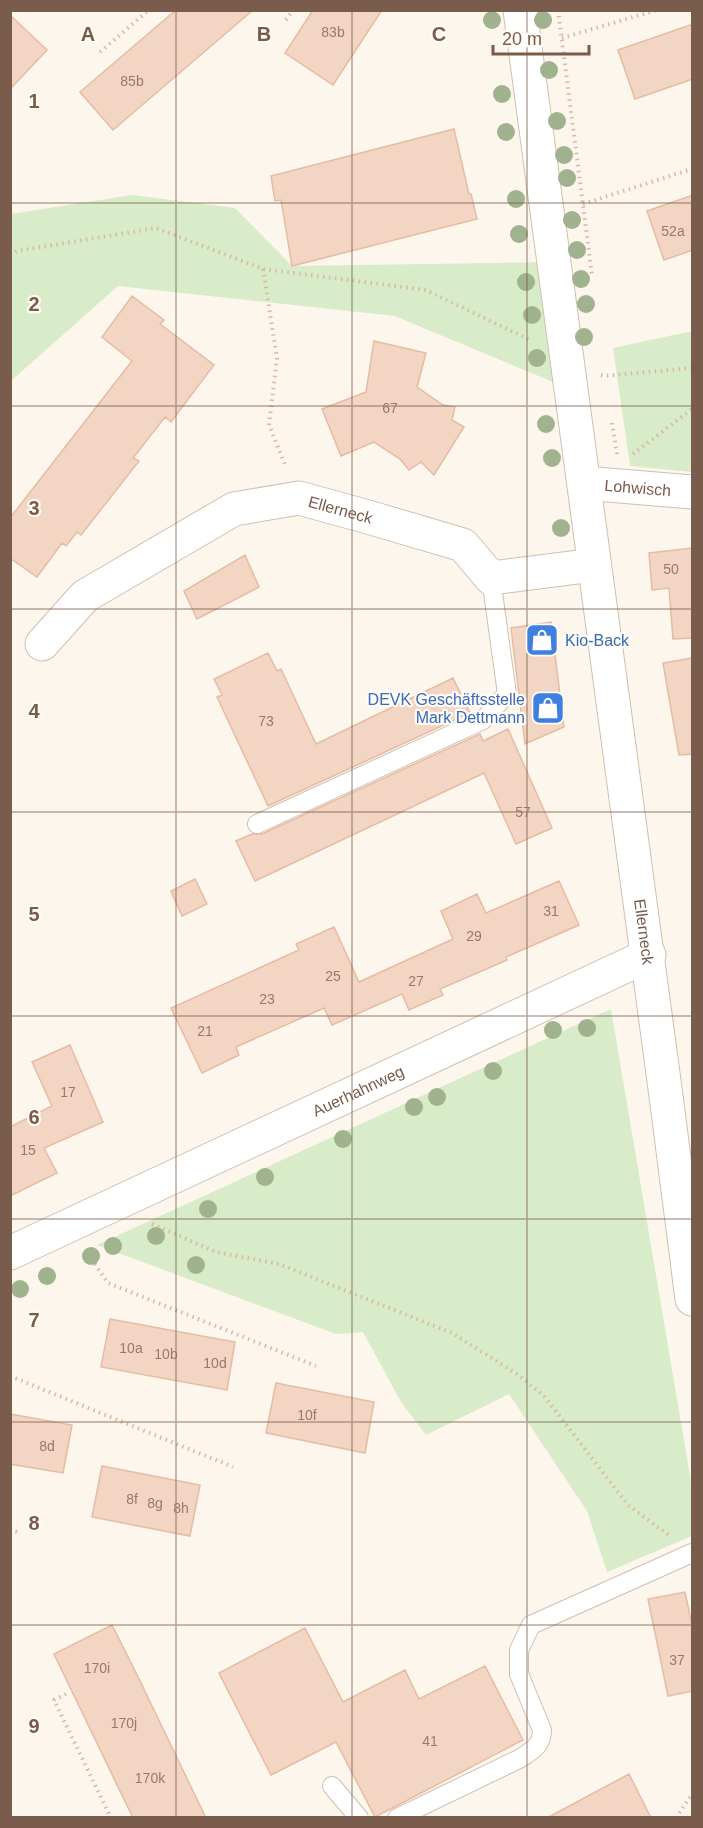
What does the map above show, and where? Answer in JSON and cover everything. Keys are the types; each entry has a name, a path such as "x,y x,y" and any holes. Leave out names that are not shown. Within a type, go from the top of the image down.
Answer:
{"street":[{"name":"Ellerneck","path":"520,10 649,955 693,1299"},
{"name":"Lohwisch","path":"584,483 693,492"},
{"name":"Ellerneck","path":"42,644 85,596 234,509 299,498 463,545 491,578"},
{"path":"491,578 594,565"},
{"name":"Auerhahnweg","path":"10,1253 649,955"}],"lane":[{"path":"257,824 483,720 507,694 491,578"},
{"path":"397,1818 537,1748 542,1738 542,1730 519,1674 519,1650 531,1625 692,1553"},
{"path":"332,1786 359,1818"}],"path":[{"path":"100,52 149,10"},
{"path":"286,20 293,10"},
{"path":"558,10 593,284"},
{"path":"562,38 657,10"},
{"path":"583,204 693,169"},
{"path":"10,255 17,251 156,228 263,269 426,290 604,376 693,368"},
{"path":"263,269 276,358 269,425 299,498"},
{"path":"603,365 606,387"},
{"path":"584,483 618,464 693,409"},
{"path":"611,420 618,464"},
{"path":"112,1206 216,1252 279,1264 452,1333 517,1374 544,1396 628,1505 692,1553"},
{"path":"68,1226 108,1283 316,1366"},
{"path":"10,1376 233,1467"},
{"path":"10,1529 16,1532"},
{"path":"66,1694 54,1700 111,1818"},
{"path":"676,1818 693,1794"},
{"path":"687,1802 693,1806"}],"green space":[{"path":"132,195 235,208 292,266 553,262 570,389 395,316 118,286 11,381 11,214"},
{"path":"692,331 692,472 630,466 613,348"},
{"path":"611,1009 692,1488 692,1536 607,1572 587,1511 509,1394 426,1435 401,1402 363,1332 336,1334 97,1245"}],"building":[{"path":"176,10 253,10 113,130 80,92"},
{"path":"313,10 382,10 333,85 285,53"},
{"path":"10,15 47,50 10,89"},
{"path":"693,24 693,79 635,99 618,50"},
{"path":"454,129 477,219 292,266 281,200 275,201 271,176"},
{"path":"693,195 693,250 664,260 647,211"},
{"path":"132,296 164,320 160,324 214,365 171,422 165,417 133,458 139,461 81,535 77,532 66,546 62,543 37,577 10,558 10,518 132,361 102,337"},
{"path":"374,341 426,353 417,387 443,405 455,407 452,420 464,427 434,475 421,462 409,470 400,459 374,442 341,456 322,409 366,392"},
{"path":"693,548 693,638 673,639 669,588 652,590 649,553"},
{"path":"245,555 259,587 197,619 184,591"},
{"path":"551,622 564,727 525,744 511,628"},
{"path":"268,653 277,671 281,669 316,744 453,678 470,713 268,806 217,697 222,695 214,679"},
{"path":"693,658 693,754 679,755 663,663"},
{"path":"508,729 552,828 516,844 484,773 255,881 236,841 252,834 262,834 480,734 483,741"},
{"path":"195,879 207,904 182,916 171,891"},
{"path":"559,881 579,925 440,989 443,995 409,1010 402,994 332,1025 324,1008 236,1047 239,1055 202,1073 171,1008 299,950 296,944 334,927 359,982 453,939 441,911 477,894 486,913"},
{"path":"70,1045 103,1122 44,1148 57,1173 10,1196 10,1127 52,1106 32,1062"},
{"path":"110,1319 235,1342 227,1390 101,1367"},
{"path":"276,1383 374,1402 365,1453 266,1433"},
{"path":"10,1414 72,1425 63,1473 10,1464"},
{"path":"102,1466 200,1485 190,1536 92,1517"},
{"path":"685,1592 693,1630 693,1691 668,1696 648,1599"},
{"path":"112,1625 206,1818 133,1818 54,1654"},
{"path":"305,1628 343,1702 405,1670 419,1699 485,1666 523,1740 375,1817 336,1742 271,1775 219,1673"},
{"path":"629,1774 651,1818 547,1818"}],"place":[{"name":"Kio-Back","path":"542,640"},
{"name":"DEVK Geschäftsstelle Mark Dettmann","path":"548,708"}]}
